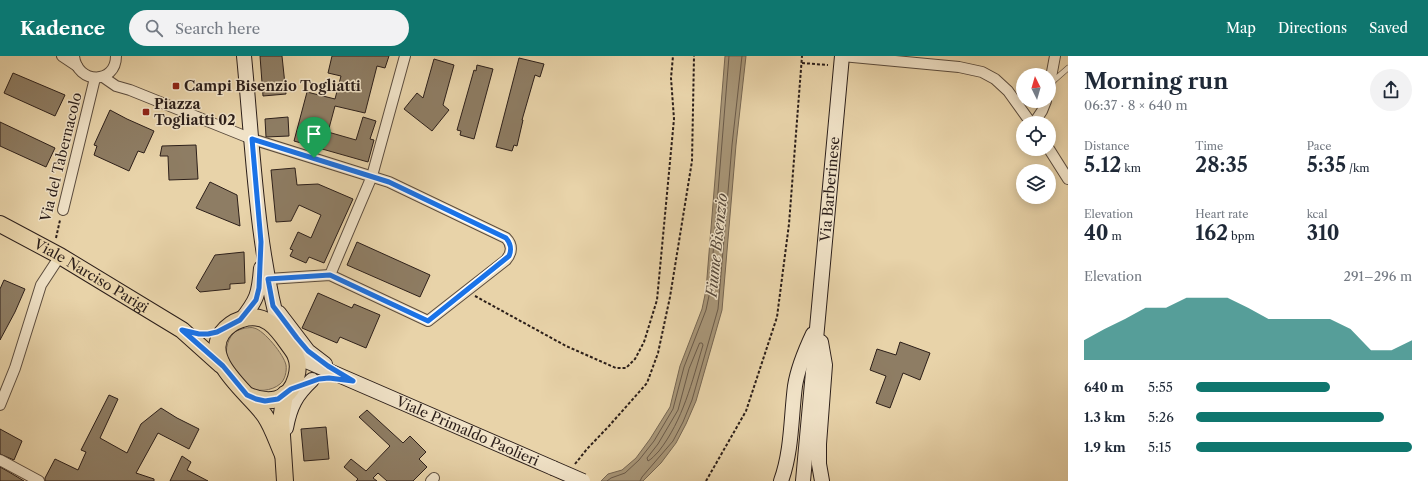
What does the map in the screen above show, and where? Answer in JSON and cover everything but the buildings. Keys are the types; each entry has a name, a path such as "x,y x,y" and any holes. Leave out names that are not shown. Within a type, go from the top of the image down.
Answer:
{"main road":[{"path":"244,56 261,242 273,306 281,335"},
{"name":"Via Barberinese","path":"818,322 841,60"},
{"name":"Viale Narciso Parigi","path":"0,224 60,248 182,330 223,366"},
{"path":"240,320 256,300 259,288 261,242"},
{"path":"273,306 308,351 328,366 353,381"},
{"path":"283,450 264,415 219,360 217,346 221,335 226,327 240,320 254,317 262,318 272,325 281,335 297,357 298,371 288,392 281,420 283,450 285,481"},
{"path":"781,481 788,450 795,385 798,371 803,355 818,322"},
{"path":"803,481 818,322"},
{"path":"818,322 824,365 819,444 822,481"},
{"name":"Viale Narciso Parigi","path":"182,330 199,334 208,334 226,327"},
{"name":"Viale Primaldo Paolieri","path":"297,357 583,481"},
{"name":"Viale Primaldo Paolieri","path":"288,392 312,380 329,378 353,381"},
{"path":"283,450 292,406 299,393 312,380"},
{"path":"247,395 265,401 278,399 288,392"}],"street":[{"path":"62,56 75,61 86,75 99,78 252,139 389,182 506,238 509,241 511,248 509,256 428,321 330,275 268,279"},
{"path":"99,78 113,69 116,62 116,56"},
{"path":"330,275 372,176 405,56"},
{"path":"1053,68 1055,56"},
{"path":"841,60 959,67 982,72 995,79 1008,91 1028,116"},
{"path":"113,69 119,81 130,90"},
{"name":"Via del Tabernacolo","path":"63,210 99,78"},
{"path":"1053,156 1068,179"},
{"path":"0,405 15,368 41,285 60,248"},
{"path":"0,460 39,481"}],"lane":[{"path":"1056,80 1068,68"}],"path":[{"path":"466,291 566,346 616,368 626,368 635,359 644,342 657,300 674,118 671,78 673,56"},
{"path":"572,468 587,449 647,383 658,353 670,297 692,161 694,56"},
{"path":"706,481 746,411 777,317 789,224 802,56"},
{"path":"802,63 841,60"},
{"name":"Via del Tabernacolo","path":"60,248 55,238 63,210"}],"shaded area":[{"path":"245,328 253,328 263,333 282,355 286,365 285,375 282,382 277,386 268,390 255,390 251,388 245,383 229,362 226,352 229,340 236,331"}],"water":[{"name":"Fiume Bisenzio","path":"725,56 746,56 736,145 722,310 696,401 676,443 661,463 643,481 601,481 608,474 622,470 636,458 670,407 680,366 702,309 706,290"}],"place":[{"name":"Campi Bisenzio Togliatti","path":"176,86"},
{"name":"Piazza Togliatti 02","path":"146,112"}],"route":[{"path":"252,139 314,158 389,182 506,238 511,245 511,252 506,260 428,321 330,275 268,279 273,306 297,338 308,351 328,366 353,381 329,378 312,380 291,389 278,399 265,401 247,395 223,366 182,330 199,334 217,332 240,320 256,300 261,268 261,242 252,139"}]}
